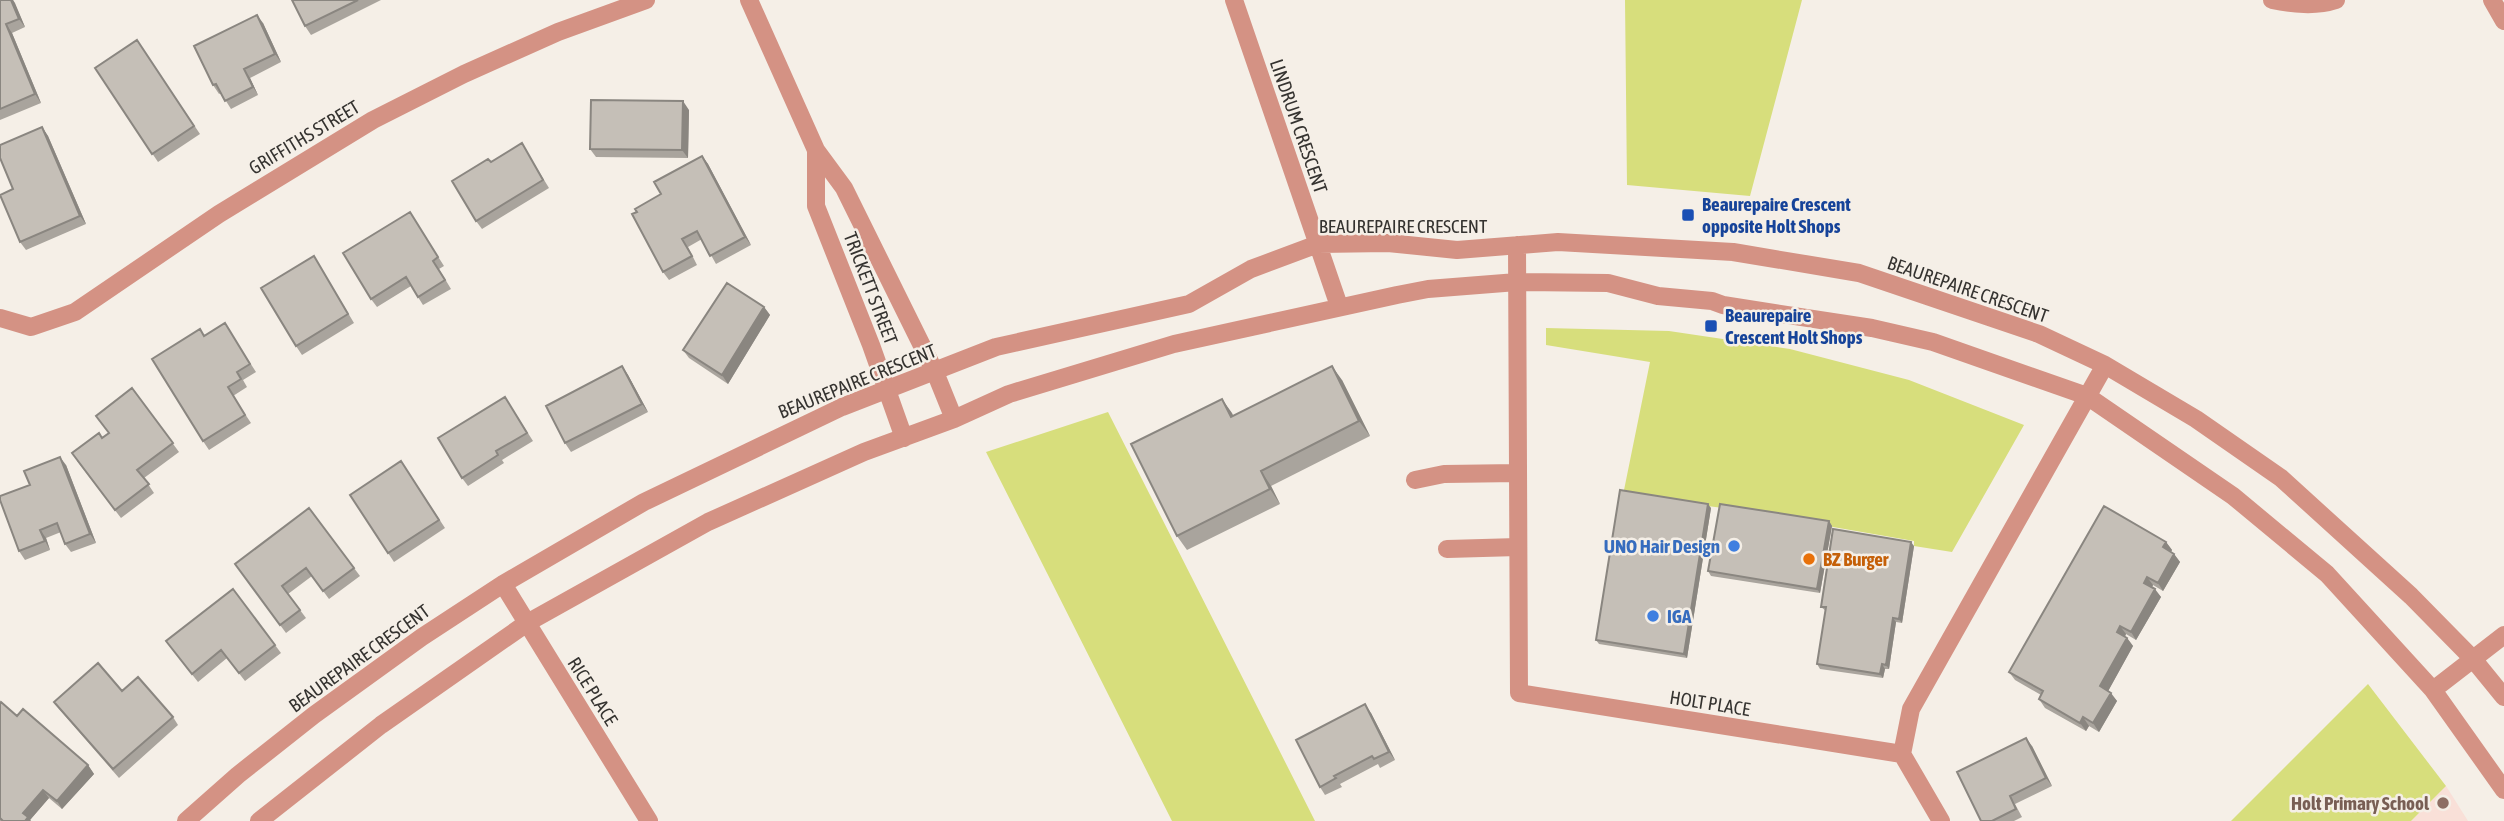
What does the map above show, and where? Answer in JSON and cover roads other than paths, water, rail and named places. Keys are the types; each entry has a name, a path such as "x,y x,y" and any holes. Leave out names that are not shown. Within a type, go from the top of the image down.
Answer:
{"street":[{"name":"GRIFFITHS STREET","path":"0,318 31,327 75,312 219,214 373,120 464,74 558,32 646,0"},
{"name":"TRICKETT STREET","path":"749,0 816,150 844,188 935,372 954,419"},
{"name":"LINDRUM CRESCENT","path":"1234,0 1339,306"},
{"path":"2272,0 2292,4 2336,0"},
{"path":"2492,0 2504,22"},
{"name":"TRICKETT STREET","path":"816,150 817,206 904,438"},
{"name":"BEAUREPAIRE CRESCENT","path":"186,821 238,775 334,700 503,584 643,502 842,407 996,348 1189,304 1251,269 1318,244 1388,243 1457,250 1558,242 1733,252 1859,273 2039,334 2105,365 2196,419 2281,478 2412,596 2473,659 2504,697"},
{"name":"HOLT PLACE","path":"1517,245 1519,693 1902,754"},
{"path":"259,821 380,725 527,623 708,522 864,453 954,419 1010,394 1174,344 1339,306 1428,289 1517,282 1608,284 1658,296 1712,300 1723,305 1872,328 1933,342 2087,396 2178,456 2284,537 2327,574 2433,690 2504,790"},
{"path":"1941,821 1902,754 1911,709 2105,365"},
{"path":"1415,480 1444,474 1518,473"},
{"path":"1447,549 1518,547"},
{"name":"RICE PLACE","path":"503,584 649,821"},
{"path":"2433,690 2504,635"}],"place":[{"name":"Beaurepaire Crescent opposite Holt Shops","path":"1688,215"},
{"name":"Beaurepaire Crescent Holt Shops","path":"1711,326"},
{"name":"UNO Hair Design","path":"1734,546"},
{"name":"BZ Burger","path":"1809,559"},
{"name":"IGA","path":"1653,616"},
{"name":"Holt Primary School","path":"2443,803"}]}
